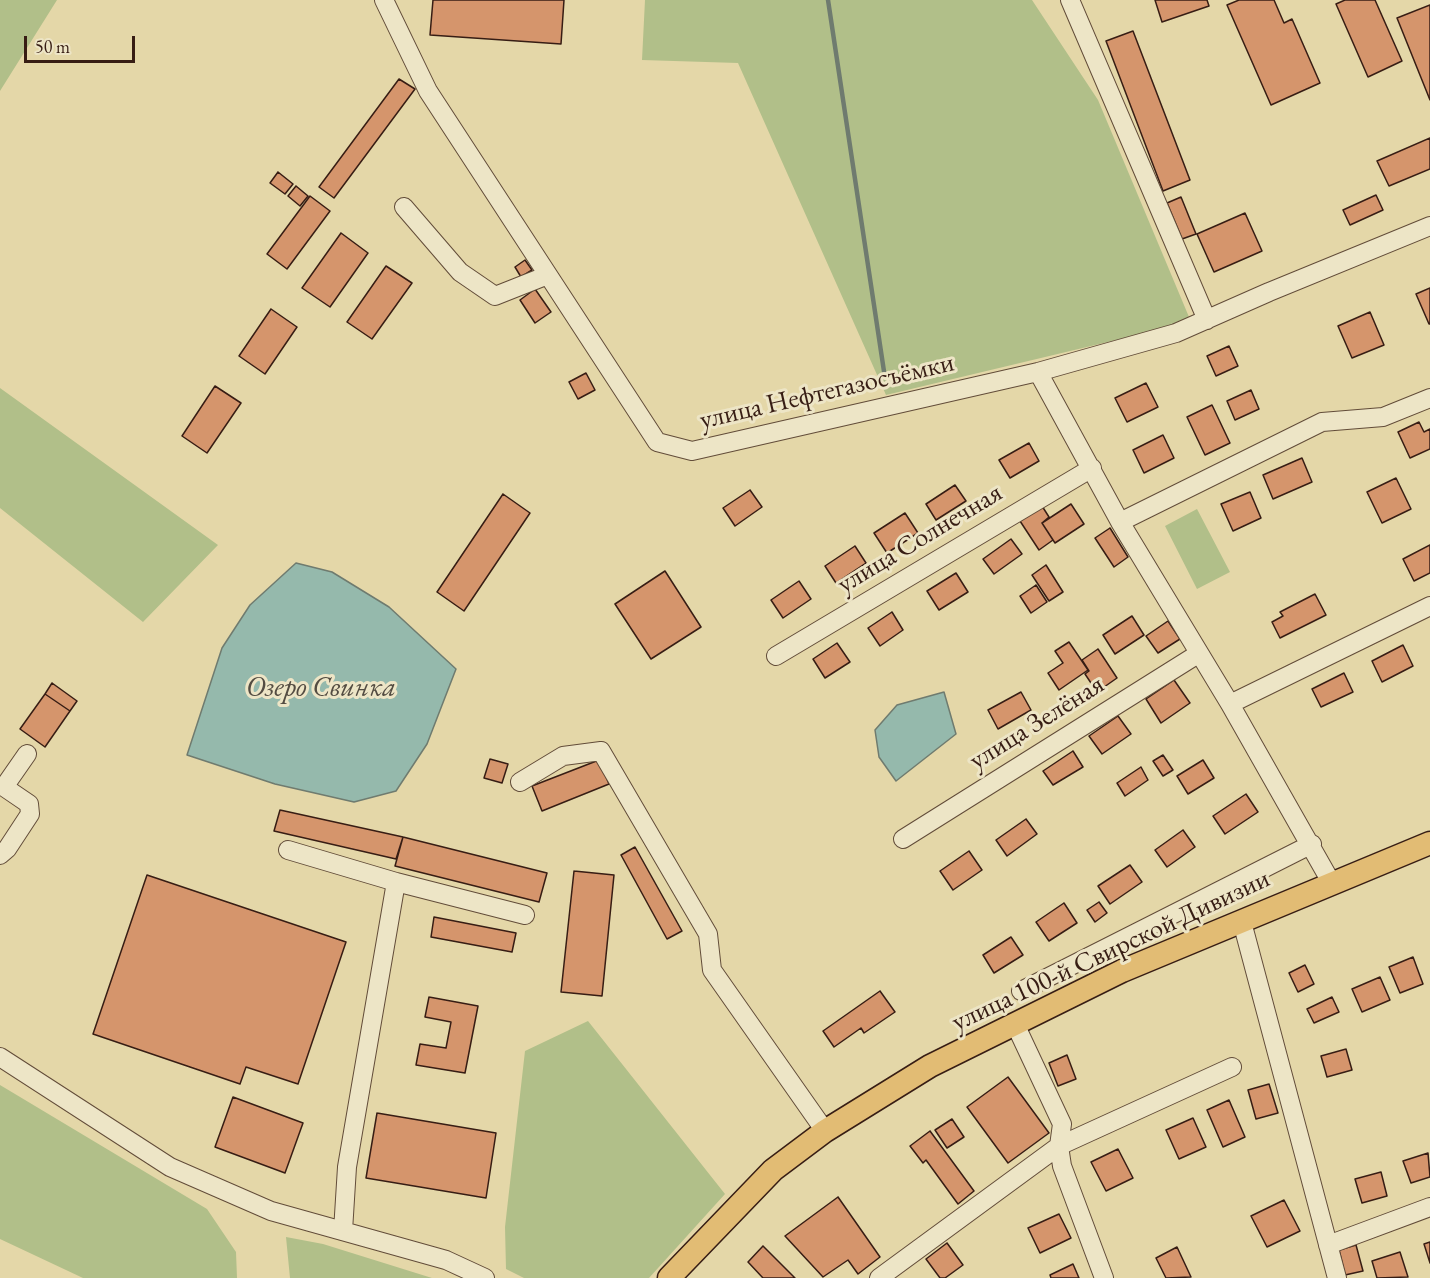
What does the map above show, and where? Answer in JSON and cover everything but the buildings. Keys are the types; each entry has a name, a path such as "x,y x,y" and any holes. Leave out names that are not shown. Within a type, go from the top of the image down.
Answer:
{"main road":[{"name":"улица 100-й Свирской Дивизии","path":"669,1278 773,1170 825,1131 930,1066 1122,971 1242,922 1331,882 1430,843"}],"street":[{"name":"улица Нефтегазосъёмки","path":"384,0 428,91 657,442 692,451 1038,372 1176,333 1430,226"},
{"path":"1070,0 1206,320"},
{"path":"404,207 460,272 495,296 548,275"},
{"path":"1038,372 1120,522 1230,704 1312,844 1331,882"},
{"path":"1120,522 1322,422 1383,417 1430,398"},
{"name":"улица Солнечная","path":"776,656 1092,468"},
{"path":"1230,704 1430,606"},
{"name":"улица Зелёная","path":"903,839 1198,654"},
{"path":"520,782 564,756 601,751 708,934 712,970 825,1131"},
{"path":"0,855 30,814 29,804 4,787 27,754"},
{"path":"1021,991 1312,844"},
{"path":"288,850 396,882 525,915"},
{"path":"343,1231 347,1167 396,882"},
{"path":"1242,922 1337,1278"},
{"path":"1015,1024 1062,1124 1059,1146 1062,1166 1104,1278"},
{"path":"0,1057 170,1167 271,1211 446,1260 485,1278"},
{"path":"879,1278 1059,1146 1232,1067"},
{"path":"1328,1245 1430,1207"}],"green space":[{"path":"0,0 57,0 0,91"},
{"path":"645,0 1032,0 1098,100 1189,317 1179,325 886,395 738,63 642,60"},
{"path":"0,388 218,545 143,622 0,508"},
{"path":"1197,509 1230,572 1197,589 1165,526"},
{"path":"588,1021 725,1194 649,1278 524,1278 506,1269 505,1227 525,1051"},
{"path":"0,1085 207,1209 236,1252 237,1278 83,1278 0,1239"},
{"path":"286,1237 323,1244 432,1278 290,1278"}],"water":[{"name":"Озеро Свинка","path":"296,563 332,572 389,607 456,669 427,744 396,791 354,802 275,784 187,755 222,648 250,605"},
{"path":"944,692 956,734 896,781 879,757 875,730 897,705"}],"waterway":[{"path":"828,0 885,378"}]}
